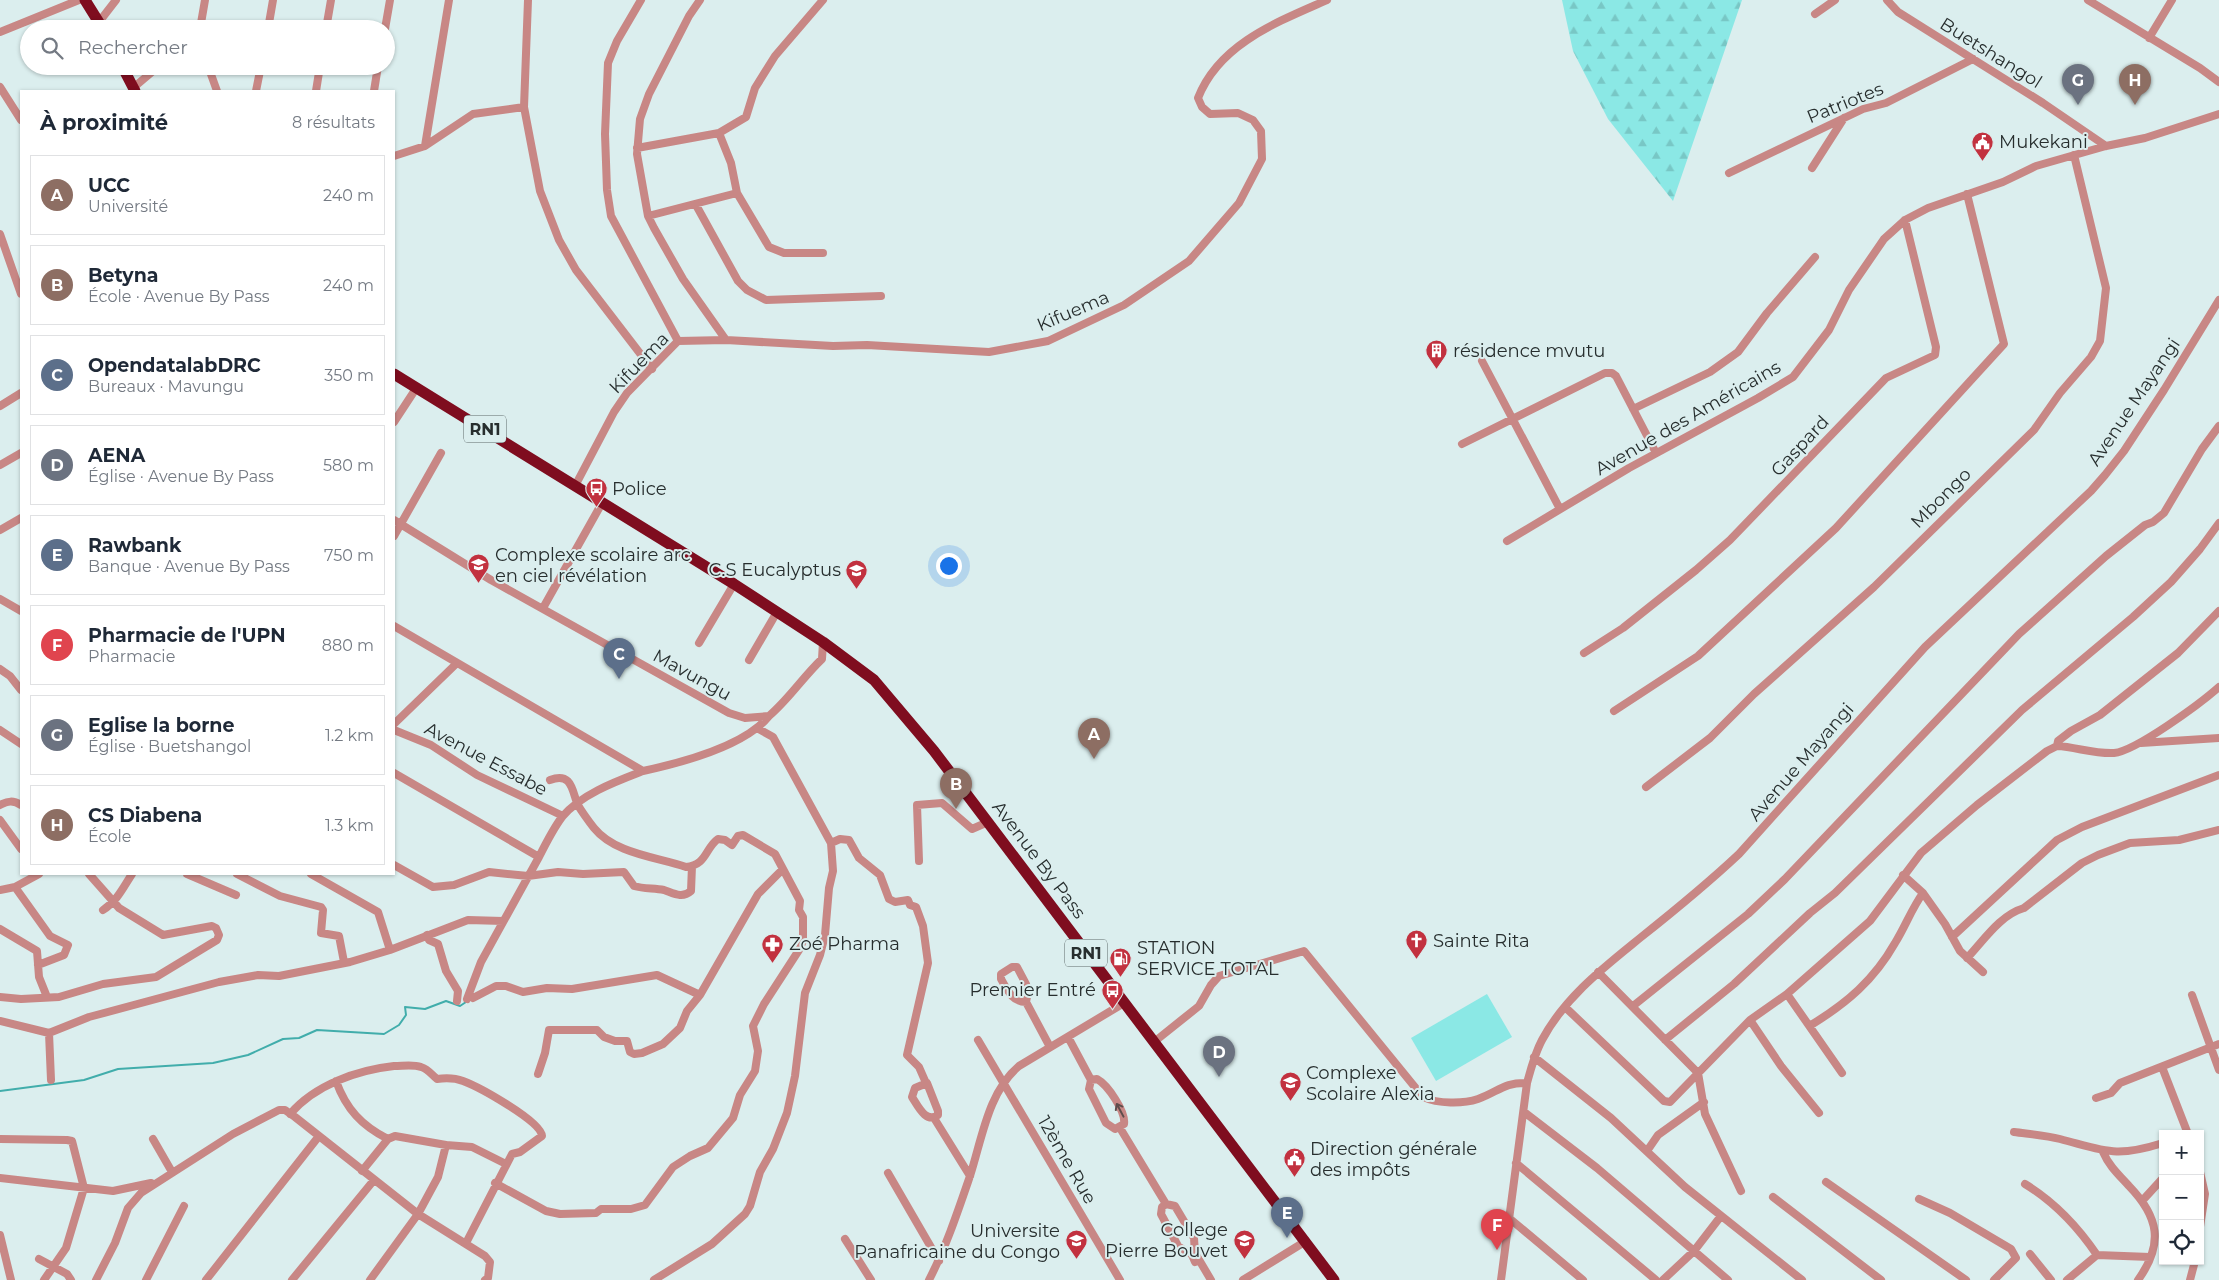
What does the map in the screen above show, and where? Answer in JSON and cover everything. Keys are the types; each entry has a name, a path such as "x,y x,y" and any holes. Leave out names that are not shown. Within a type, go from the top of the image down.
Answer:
{"highway":[{"path":"85,0 98,20"},
{"path":"126,75 134,90"},
{"name":"Avenue By Pass","path":"395,375 734,584 823,642 874,680 894,701 988,822 1334,1280"}],"street":[{"path":"30,20 79,0"},
{"path":"104,20 116,0"},
{"path":"202,20 205,0"},
{"path":"270,20 273,0"},
{"path":"328,20 331,0"},
{"path":"387,20 390,0"},
{"path":"425,146 449,0"},
{"path":"528,0 524,107 540,191 559,240 591,291 614,316 652,368"},
{"path":"641,0 617,41 608,64 605,134 606,190 611,216 678,341"},
{"path":"700,0 689,16 649,94 640,119 637,148 640,178 648,216 683,279 726,340"},
{"path":"637,148 719,133 746,117 756,88 775,56 823,0"},
{"name":"Kifuema","path":"575,486 614,412 632,386 678,341 726,340 989,352 1048,341 1124,305 1189,261 1239,203 1262,159 1261,131 1253,120 1238,113 1210,114 1202,107 1198,98 1203,87 1224,59 1260,30 1327,0"},
{"path":"1815,14 1835,0"},
{"name":"Buetshangol","path":"1887,0 1898,12 2043,103 2106,146"},
{"path":"2088,0 2200,68 2219,82"},
{"path":"2149,38 2172,0"},
{"path":"0,32 20,24"},
{"name":"Patriotes","path":"1729,173 1863,109 1886,103 1956,67 1969,57"},
{"path":"134,90 150,75"},
{"path":"211,75 217,90"},
{"path":"256,90 259,75"},
{"path":"316,90 319,75"},
{"path":"374,90 377,75"},
{"path":"0,87 20,118"},
{"path":"395,156 425,146 473,114 524,107"},
{"name":"Avenue des Américains","path":"1507,541 1656,453 1758,398 1792,377 1829,330 1850,290 1884,239 1904,220 1928,208 2003,182 2036,166 2106,146 2145,138 2219,114"},
{"path":"1812,168 1844,118"},
{"path":"719,133 731,163 737,192 769,247 784,253 823,253"},
{"name":"Mbongo","path":"1646,787 1710,738 1754,694 1874,586 2034,430 2060,393 2091,358 2100,341 2106,288 2074,155"},
{"path":"648,216 696,205 737,192"},
{"path":"1614,712 1698,656 1836,528 2004,344 1967,194"},
{"path":"696,205 738,282 747,290 766,300 880,296"},
{"name":"Gaspard","path":"1584,653 1623,628 1696,570 1730,540 1886,378 1935,355 1936,347 1904,220"},
{"path":"0,234 20,291"},
{"path":"1633,409 1710,372 1738,352 1767,313 1815,257"},
{"name":"Avenue Mayangi","path":"1501,1280 1527,1082 1534,1057 1547,1031 1565,1007 1598,972 1705,885 1739,854 1925,647 2091,490 2124,451 2219,300"},
{"path":"1482,361 1560,509"},
{"path":"1462,444 1605,373 1612,372 1616,376 1656,453"},
{"path":"395,420 417,387"},
{"path":"0,406 20,394"},
{"path":"1633,1006 1748,914 1798,865 2019,634 2106,556 2145,525 2153,522 2164,513 2202,449 2219,426"},
{"path":"395,534 441,453"},
{"path":"0,465 20,454"},
{"path":"543,608 602,503"},
{"path":"0,530 20,519"},
{"name":"Mavungu","path":"395,521 491,580 729,714 745,718 769,716"},
{"path":"1665,1040 1734,984 1810,912 1835,893 2022,710 2152,599 2200,549 2219,523"},
{"path":"699,643 734,584"},
{"path":"0,599 20,610"},
{"path":"2057,746 2058,741 2071,731 2100,715 2178,653 2219,611"},
{"path":"749,660 777,612"},
{"path":"395,627 643,771"},
{"path":"700,995 656,975 572,989 547,988 523,992 506,986 496,986 470,999 481,962 563,816 605,785 643,771 731,744 757,728 783,704 803,678 822,659 823,642"},
{"path":"395,723 457,663"},
{"path":"0,669 10,676 20,689"},
{"path":"1565,1007 1667,1103 1670,1102 1750,1020 1787,994 1870,921 1921,853 2047,751 2057,746 2075,747 2096,753 2116,753 2139,743 2197,706 2219,687"},
{"path":"654,1280 712,1244 745,1214 750,1206 760,1172 773,1149 787,1113 795,1076 805,993 820,955 825,935 829,888 833,871 831,843 773,737 757,728"},
{"path":"0,730 20,743"},
{"name":"Avenue Essabe","path":"395,730 431,745 477,775 563,816"},
{"path":"2139,743 2219,738"},
{"path":"395,774 539,857"},
{"path":"1952,937 2057,840 2082,827 2219,775"},
{"path":"495,1183 553,1213 596,1213 602,1209 631,1208 644,1205 680,1161 702,1152 715,1142 733,1118 740,1095 755,1071 758,1051 753,1026 764,1004 803,941 803,917 799,910 800,901 783,868 770,850 741,834 732,844 726,840 715,841 707,855 692,866 686,867 643,855 611,842 594,828 577,804 573,786 570,782 564,779 550,780"},
{"path":"0,805 9,801 15,801 20,804"},
{"path":"919,861 917,805 942,803 972,829 988,822"},
{"path":"0,820 20,848"},
{"path":"1967,958 2005,917 2014,911 2024,908 2076,868 2098,855 2130,843 2179,840 2219,830"},
{"path":"831,843 840,839 849,840 859,858 880,875 889,899 896,902 908,900 910,905 916,906 923,926 928,963 907,1056 919,1066 926,1082 938,1111 938,1115 934,1118 928,1118 912,1097 915,1088 926,1082"},
{"path":"395,866 433,887 454,885 489,872 528,876 558,872 583,874 624,872 634,886 665,890 673,895 687,894 691,891 692,866"},
{"path":"538,1074 549,1030 597,1030 604,1037 615,1041 627,1041 630,1052 634,1054 642,1053 663,1044 674,1035 700,995 758,894 783,868"},
{"path":"0,890 14,887 37,875"},
{"path":"0,996 21,999 66,996 103,984 156,977 212,945 219,935 216,928 212,926 163,935 126,914 90,875"},
{"path":"103,910 116,902 119,892 131,875"},
{"path":"189,875 236,895"},
{"path":"239,875 280,896 321,907 323,910 321,933 339,936 344,962"},
{"path":"313,875 378,912 390,950"},
{"path":"1903,875 1923,893 1960,951 1983,972"},
{"path":"14,887 50,936 68,946 64,955 38,965"},
{"path":"1811,1025 1828,1015 1866,985 1884,961 1923,893"},
{"path":"0,1021 48,1033 89,1017 219,982 258,975 288,974 332,967 390,950 468,920 503,921"},
{"path":"1,932 37,951 41,984 47,997"},
{"path":"427,935 429,940 438,944 446,971 458,991 457,1001"},
{"path":"1154,1042 1200,1006 1211,985 1219,976 1304,951 1423,1097 1441,1101 1477,1099 1511,1083 1527,1082"},
{"path":"1026,1002 1021,1002 1010,994 1001,979 1002,974 1012,967 1017,967 1026,984 1028,992 1026,1002 1050,1047"},
{"path":"1598,972 1698,1073 1709,1126 1741,1191"},
{"path":"1787,994 1811,1025 1842,1073"},
{"path":"2192,995 2219,1070"},
{"path":"929,1280 939,1261 970,1176 991,1108 1004,1082 1019,1066 1124,1003"},
{"path":"1750,1020 1781,1066 1819,1113"},
{"path":"48,1033 51,1080"},
{"path":"1068,1037 1091,1080 1089,1090 1106,1123 1115,1129 1120,1128 1124,1124 1124,1116 1106,1086 1097,1079 1091,1080"},
{"name":"12ème Rue","path":"978,1040 1120,1280"},
{"path":"2096,1098 2111,1092 2120,1083 2219,1044"},
{"path":"1534,1057 1588,1098 1685,1187 1802,1280"},
{"path":"290,1114 306,1098 336,1081 376,1068 414,1065 426,1069 436,1079 446,1078 462,1081 504,1102 542,1134 520,1152 514,1152 495,1183 466,1243"},
{"path":"2162,1067 2186,1130"},
{"path":"336,1081 349,1109 368,1129 388,1139"},
{"path":"1647,1151 1658,1135 1704,1102"},
{"path":"96,1280 115,1244 128,1208 141,1193 233,1134 279,1110 290,1114 418,1214 466,1243 490,1262 488,1278 485,1280"},
{"path":"1524,1112 1590,1162 1728,1280"},
{"path":"934,1118 970,1176"},
{"path":"1120,1128 1166,1204 1175,1206 1194,1238 1193,1254 1206,1280"},
{"path":"2014,1132 2059,1138 2103,1152 2121,1153 2159,1144"},
{"path":"206,1280 319,1136"},
{"path":"362,1171 388,1139 396,1136 446,1145 472,1147 506,1164"},
{"path":"0,1138 72,1141 84,1188 66,1248 44,1280"},
{"path":"153,1140 172,1172"},
{"path":"370,1280 418,1214 438,1177 446,1145"},
{"path":"2103,1152 2108,1164 2142,1202 2155,1227 2156,1238 2150,1257 2138,1280"},
{"path":"1516,1163 1656,1280"},
{"path":"888,1173 939,1261"},
{"path":"2201,1175 2205,1194 2201,1220"},
{"path":"0,1178 114,1191 157,1182"},
{"path":"292,1280 374,1180"},
{"path":"1826,1182 1966,1280"},
{"path":"2142,1202 2159,1183"},
{"path":"2025,1184 2049,1200 2097,1255"},
{"path":"1773,1197 1881,1280"},
{"path":"1919,1199 1950,1213 2011,1248 2016,1258 1994,1280"},
{"path":"1166,1204 1162,1207 1161,1214 1178,1246 1193,1254 1211,1280"},
{"path":"146,1280 184,1206"},
{"path":"1663,1280 1694,1251 1721,1216"},
{"path":"1509,1218 1583,1280"},
{"path":"0,1235 11,1280"},
{"path":"845,1239 871,1280"},
{"path":"1243,1280 1306,1241"},
{"path":"2030,1254 2051,1280"},
{"path":"2066,1280 2097,1255 2150,1257"},
{"path":"39,1259 67,1274 71,1280"},
{"path":"2190,1280 2194,1265"}],"green space":[{"path":"1562,0 1742,0 1673,201 1608,119 1573,51"},
{"path":"1487,994 1512,1037 1436,1081 1411,1038"}],"waterway":[{"path":"0,1091 84,1080 118,1069 213,1063 248,1055 283,1039 299,1038 317,1030 384,1034 399,1025 406,1015 405,1007 425,1009 446,1001 460,1006 466,1002"}],"place":[{"name":"Eglise la borne","path":"2078,105"},
{"name":"CS Diabena","path":"2135,105"},
{"name":"Mukekani","path":"1983,161"},
{"name":"résidence mvutu","path":"1437,370"},
{"name":"Police","path":"596,508"},
{"name":"Complexe scolaire arc en ciel révélation","path":"479,584"},
{"name":"C.S Eucalyptus","path":"857,589"},
{"name":"OpendatalabDRC","path":"619,679"},
{"name":"UCC","path":"1094,759"},
{"name":"Betyna","path":"956,809"},
{"name":"Sainte Rita","path":"1417,960"},
{"name":"Zoé Pharma","path":"773,963"},
{"name":"STATION SERVICE TOTAL","path":"1121,977"},
{"name":"Premier Entré","path":"1112,1009"},
{"name":"AENA","path":"1219,1077"},
{"name":"Complexe Scolaire Alexia","path":"1290,1102"},
{"name":"Direction générale des impôts","path":"1294,1178"},
{"name":"Rawbank","path":"1287,1238"},
{"name":"Pharmacie de l'UPN","path":"1497,1250"},
{"name":"College Pierre Bouvet","path":"1244,1259"},
{"name":"Universite Panafricaine du Congo","path":"1076,1260"}]}
